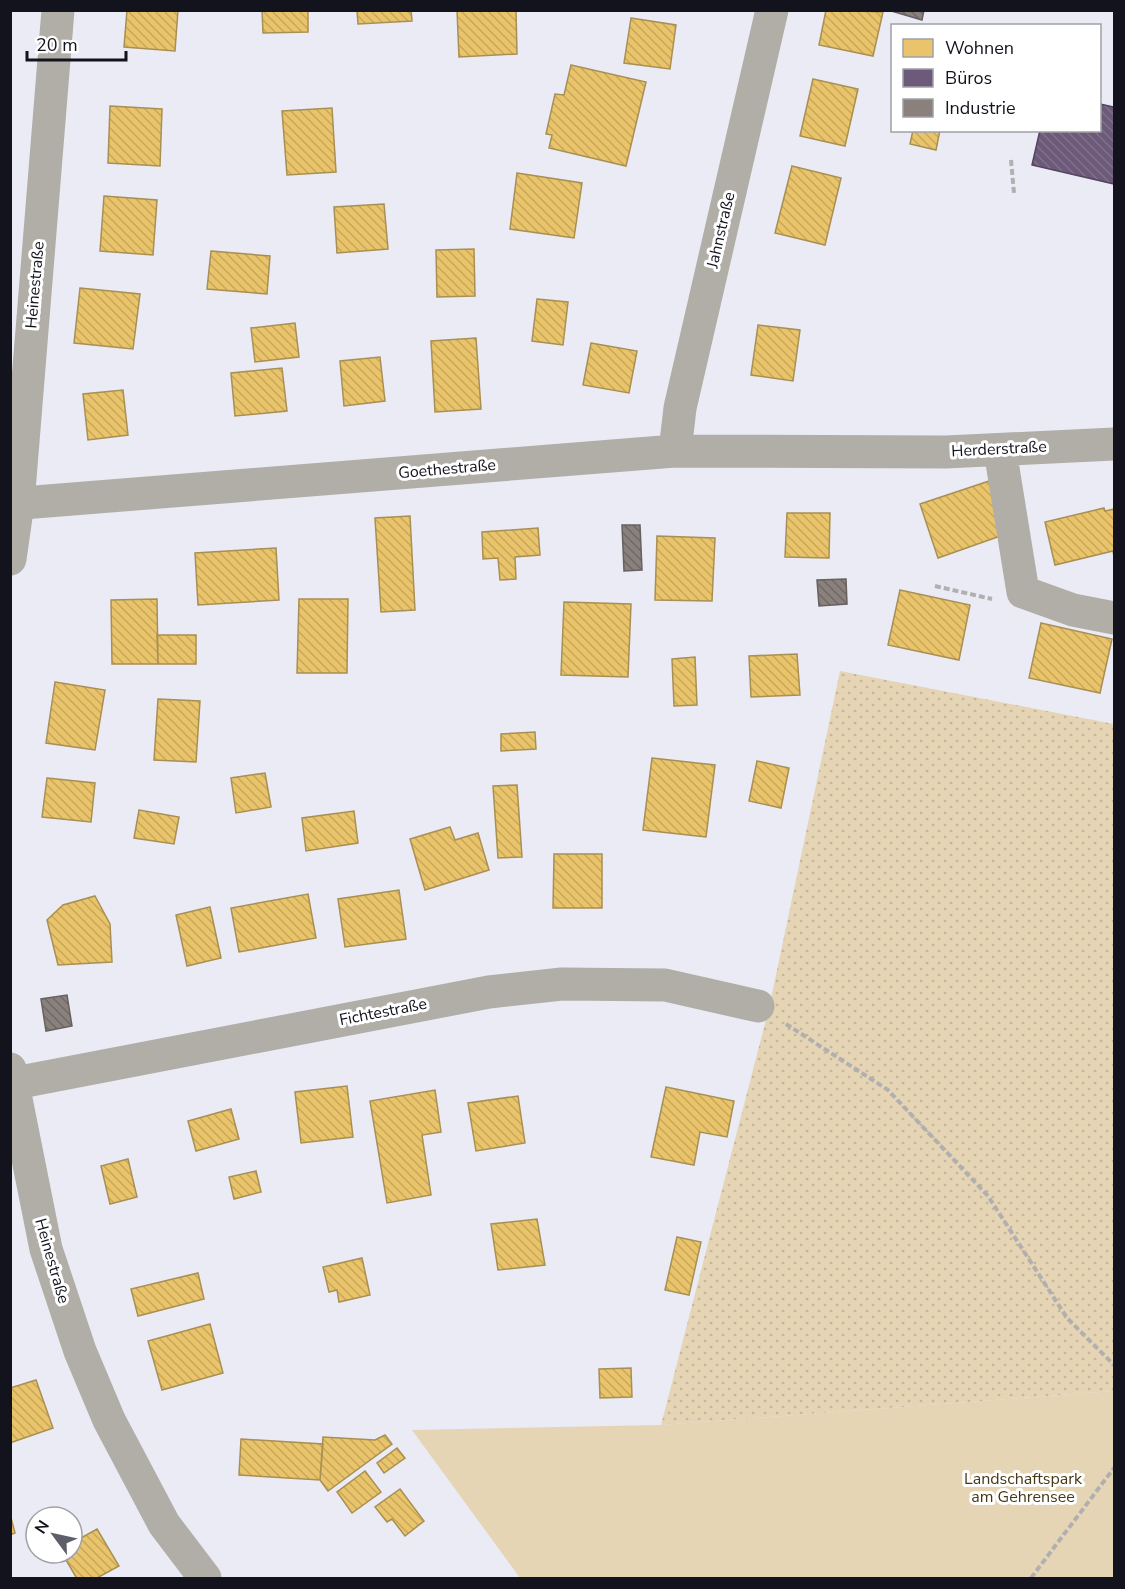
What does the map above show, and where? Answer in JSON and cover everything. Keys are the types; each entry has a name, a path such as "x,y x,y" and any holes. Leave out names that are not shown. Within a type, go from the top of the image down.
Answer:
{"street":[{"name":"Heinestraße","path":"10,559 58,10"},
{"name":"Jahnstraße","path":"675,451 680,408 772,10"},
{"name":"Herderstraße","path":"884,452 1000,450 1114,444"},
{"path":"1000,450 1023,592 1073,610 1114,618"},
{"name":"Goethestraße","path":"14,504 675,451 884,452"},
{"name":"Fichtestraße","path":"11,1079 465,996 562,984 665,986 758,1006"},
{"name":"Heinestraße","path":"11,1079 46,1249 80,1352 122,1445 164,1524 205,1578"}],"path":[{"path":"1011,159 1014,193"},
{"path":"934,586 991,600 1018,561"},
{"path":"758,1006 888,1090 988,1196 1067,1318 1114,1365"},
{"path":"1031,1578 1114,1468"}],"green space":[{"path":"840,671 1114,724 1114,1391 661,1425 769,1008"},
{"name":"Landschaftspark am Gehrensee","path":"1114,1391 1114,1578 520,1578 412,1430 661,1425"}],"building: Wohnen":[{"path":"127,10 178,10 175,51 124,47"},
{"path":"262,10 308,10 308,32 263,33"},
{"path":"357,10 411,10 412,21 358,24"},
{"path":"457,10 516,10 517,54 459,57"},
{"path":"826,10 883,12 873,56 819,45"},
{"path":"631,18 676,25 670,69 624,63"},
{"path":"571,65 646,82 626,166 549,148 552,135 546,134 555,94 564,95"},
{"path":"813,79 858,89 845,146 800,136"},
{"path":"110,106 162,109 160,166 108,163"},
{"path":"332,108 336,172 287,175 282,111"},
{"path":"913,132 940,132 936,150 910,144"},
{"path":"792,166 841,178 825,245 775,233"},
{"path":"517,173 582,183 574,238 510,229"},
{"path":"104,196 157,200 153,255 100,251"},
{"path":"384,204 388,249 337,253 334,207"},
{"path":"474,249 475,296 437,297 436,250"},
{"path":"211,251 270,256 267,294 207,289"},
{"path":"80,288 140,294 133,349 74,343"},
{"path":"537,299 568,302 563,345 532,341"},
{"path":"295,323 299,357 255,362 251,328"},
{"path":"758,325 800,330 793,381 751,375"},
{"path":"476,338 481,409 435,412 431,341"},
{"path":"591,343 637,351 629,393 583,385"},
{"path":"380,357 385,401 344,406 340,361"},
{"path":"282,368 287,411 235,416 231,373"},
{"path":"123,390 128,435 88,440 83,394"},
{"path":"989,481 1006,534 938,558 920,504"},
{"path":"1104,508 1105,511 1114,509 1114,557 1113,551 1055,565 1045,522"},
{"path":"787,513 830,513 829,558 785,557"},
{"path":"410,516 415,610 381,612 375,518"},
{"path":"538,528 540,555 515,557 516,579 500,580 498,558 483,559 482,532"},
{"path":"657,536 715,538 712,601 655,600"},
{"path":"276,548 279,600 198,605 195,553"},
{"path":"900,590 970,605 959,660 888,645"},
{"path":"157,599 158,664 112,664 111,600"},
{"path":"299,599 348,599 347,673 297,673"},
{"path":"564,602 631,604 628,677 561,675"},
{"path":"1041,623 1112,639 1100,693 1029,678"},
{"path":"157,635 196,635 196,664 158,664"},
{"path":"797,654 800,695 751,697 749,656"},
{"path":"695,657 697,705 674,706 672,659"},
{"path":"55,682 105,690 95,750 46,743"},
{"path":"158,699 200,701 196,762 154,760"},
{"path":"535,732 536,749 501,751 501,734"},
{"path":"652,758 715,765 706,837 643,830"},
{"path":"757,761 789,768 781,808 749,801"},
{"path":"265,773 271,807 236,813 231,778"},
{"path":"47,778 95,783 91,822 42,817"},
{"path":"517,785 522,857 498,858 493,786"},
{"path":"139,810 179,817 174,844 134,838"},
{"path":"354,811 358,843 306,851 302,818"},
{"path":"450,827 455,840 478,833 489,870 425,890 410,839"},
{"path":"554,854 602,854 602,908 553,908"},
{"path":"399,890 406,939 345,947 338,899"},
{"path":"308,894 316,938 239,952 231,908"},
{"path":"95,896 110,924 112,962 58,965 47,920 63,905"},
{"path":"210,907 221,958 187,966 176,915"},
{"path":"347,1086 353,1137 301,1143 295,1092"},
{"path":"666,1087 734,1101 727,1137 700,1132 694,1165 651,1157"},
{"path":"435,1090 441,1132 422,1135 431,1195 387,1203 370,1101"},
{"path":"518,1096 525,1143 476,1151 468,1103"},
{"path":"231,1109 239,1139 196,1151 188,1121"},
{"path":"128,1159 137,1197 110,1204 101,1166"},
{"path":"256,1171 261,1192 234,1199 229,1177"},
{"path":"537,1219 545,1265 498,1270 491,1224"},
{"path":"677,1237 701,1242 689,1295 665,1290"},
{"path":"362,1258 370,1295 339,1302 337,1290 329,1292 323,1267"},
{"path":"198,1273 204,1299 138,1316 131,1289"},
{"path":"210,1324 223,1373 162,1390 148,1341"},
{"path":"631,1368 632,1397 600,1398 599,1369"},
{"path":"36,1380 53,1428 10,1443 10,1388"},
{"path":"385,1435 392,1444 328,1491 320,1480 323,1437 375,1440"},
{"path":"241,1439 323,1444 320,1480 239,1475"},
{"path":"397,1448 405,1458 384,1473 377,1463"},
{"path":"365,1471 381,1492 352,1513 337,1492"},
{"path":"400,1489 424,1521 405,1536 392,1519 387,1522 375,1507"},
{"path":"10,1514 15,1533 10,1535"},
{"path":"97,1529 119,1566 97,1578 74,1578 76,1577 69,1565 84,1565 84,1536"}],"building: Büros":[{"path":"1101,104 1114,107 1114,184 1032,165 1040,132 1101,132"}],"building: Industrie":[{"path":"888,10 924,10 922,20"},
{"path":"622,525 640,525 642,570 624,571"},
{"path":"846,579 847,604 819,606 817,580"},
{"path":"67,995 72,1026 46,1031 41,999"}]}
